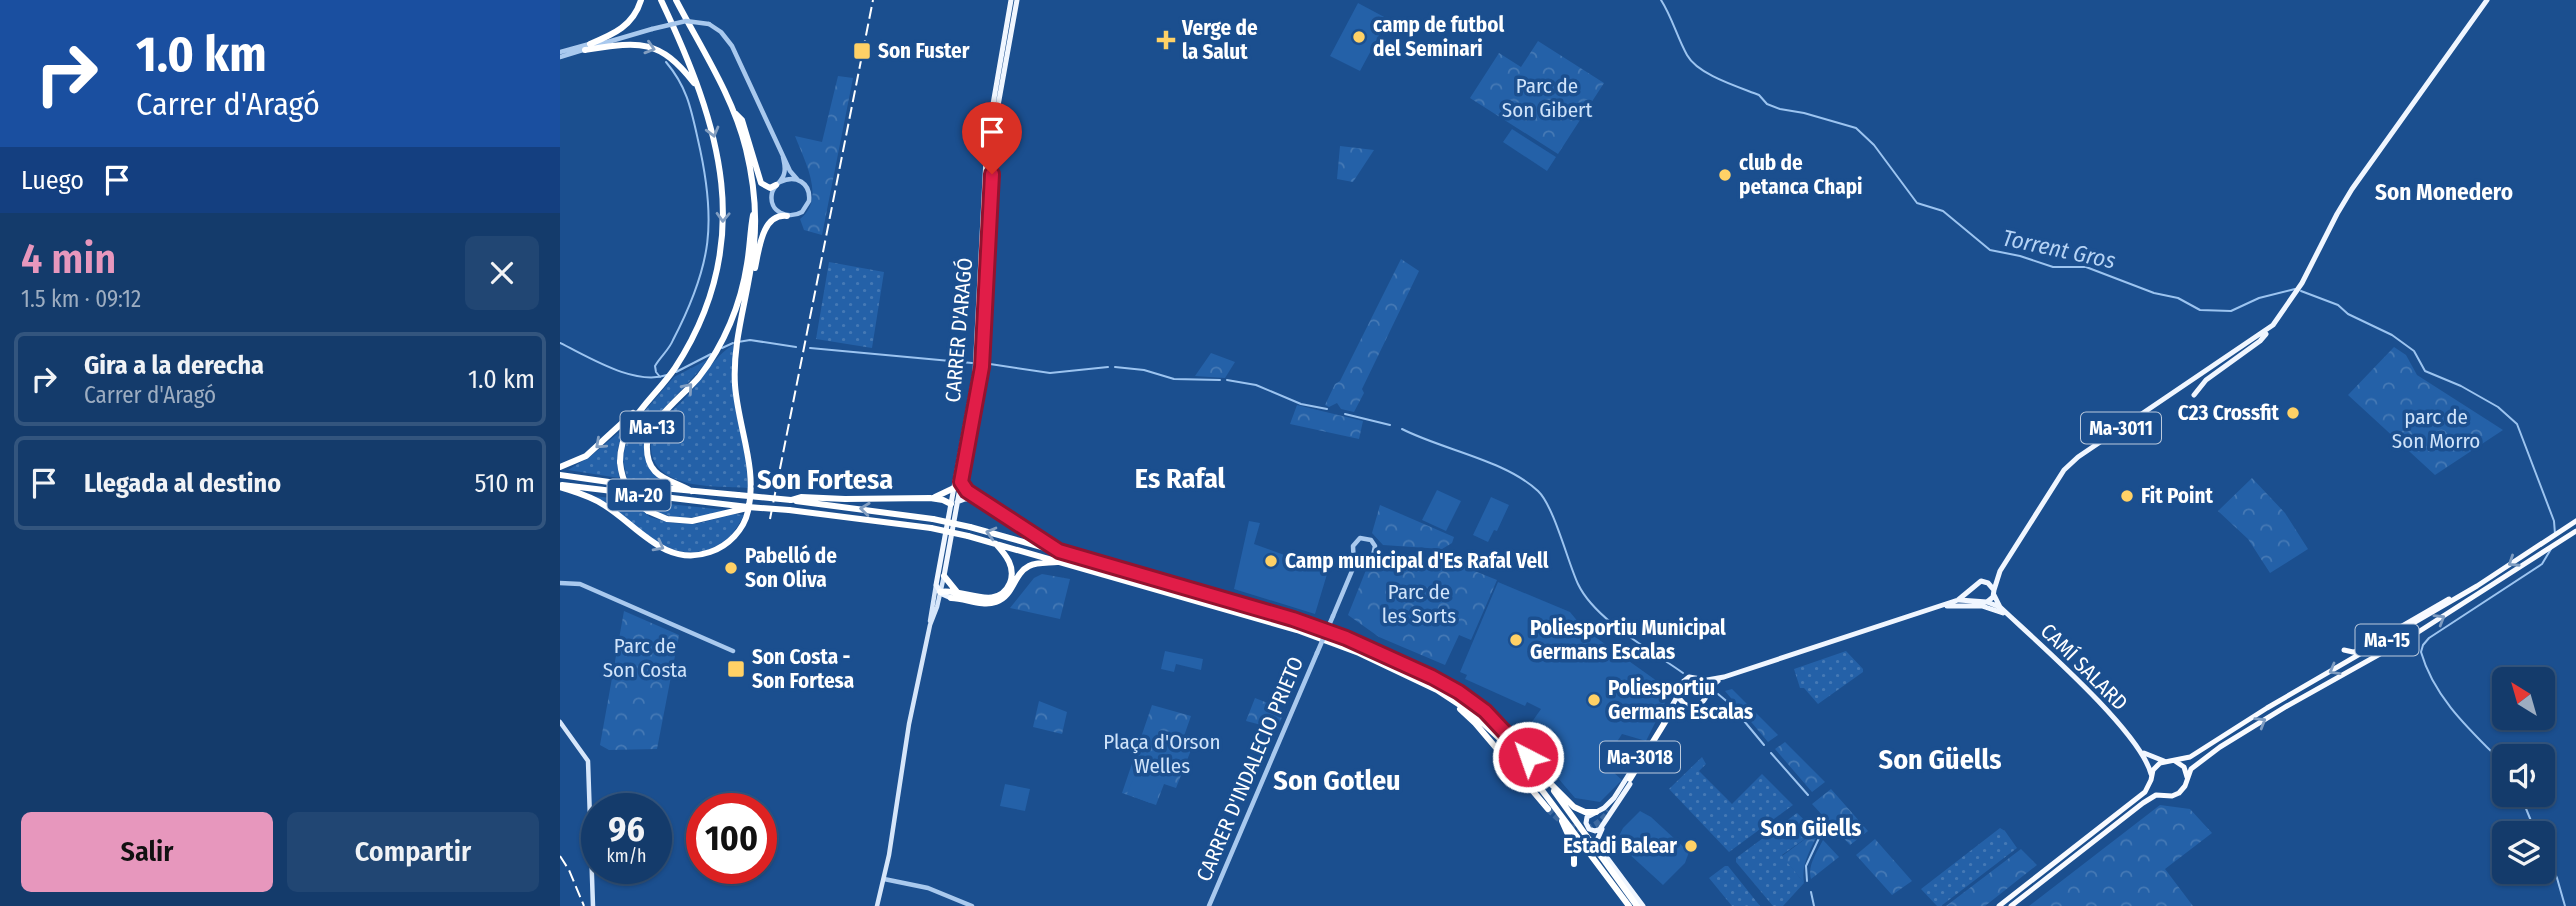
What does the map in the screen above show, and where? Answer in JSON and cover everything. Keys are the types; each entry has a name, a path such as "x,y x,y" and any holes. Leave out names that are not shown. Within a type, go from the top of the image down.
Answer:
{"highway":[{"path":"590,44 623,28 635,14 641,0"},
{"name":"Ma-13","path":"560,467 577,462 592,452 666,380 692,338 708,299 719,258 722,237 721,175 716,146 699,91 661,0"},
{"name":"Ma-13","path":"676,0 733,111 746,149 754,209 746,275 722,342 688,390 656,422 648,442 648,456 657,473 668,482 691,491"},
{"path":"585,50 625,44 650,47 673,59 699,91"},
{"path":"733,111 742,120 761,183 770,188 778,183"},
{"path":"560,486 603,504 652,542 672,552 703,554 730,541 740,530 747,517 751,485 736,392 736,346 754,245 754,209"},
{"path":"745,292 751,283 767,226 776,217 787,216"},
{"path":"666,380 629,424 622,444 620,462 627,488 636,501 648,511 667,519 692,521 748,507"},
{"name":"Ma-20","path":"560,475 619,484 791,500 933,519 1059,551 1283,615 1346,638 1422,672 1459,692 1485,711 1549,782 1637,906"},
{"name":"Ma-20","path":"560,486 931,528 1062,561 1297,630 1359,653 1437,690 1472,713 1496,734 1527,769 1625,905"},
{"path":"930,498 947,494 954,488"},
{"path":"791,500 801,497 930,498 954,503"},
{"path":"977,499 1059,551"},
{"name":"Ma-15","path":"2164,761 2190,757 2267,708 2477,586 2576,521"},
{"name":"Ma-15","path":"2011,906 2143,803 2161,794 2172,796 2179,793 2196,764 2251,728 2412,636 2574,534"},
{"path":"946,596 958,593 986,599 999,595 1006,589 1012,576 1011,566 1008,558 995,543"},
{"path":"946,596 984,604 995,602 1011,591 1018,576 1028,567 1062,561"},
{"path":"944,576 958,593"},
{"path":"2344,650 2359,651 2439,604 2477,586"},
{"path":"1437,690 1475,723 1548,809"},
{"path":"1630,781 1670,714 1687,706"},
{"path":"1999,906 2145,792 2156,766 2164,761"},
{"path":"2175,761 2184,767 2187,778"},
{"path":"2151,777 2153,787 2161,794"},
{"path":"1549,782 1574,807 1585,812 1596,812"},
{"path":"1550,800 1574,848 1574,864"},
{"path":"1567,809 1601,851"},
{"path":"1561,820 1625,905"}],"main road":[{"name":"CARRER D'ARAGÓ","path":"877,906 933,598 961,482 982,367 982,249 1011,0"},
{"name":"CARRER D'ARAGÓ","path":"930,625 939,601 946,596 944,576 957,510 954,488 975,373 989,245 989,177 985,167 990,116 1017,0"},
{"name":"Ma-3011","path":"1994,592 2000,571 2071,463 2273,325 2294,297 2352,189 2487,0"},
{"path":"990,116 997,108"},
{"path":"982,249 989,245"},
{"path":"2194,395 2207,380 2260,341 2273,325"},
{"path":"961,482 977,499"},
{"path":"954,503 977,499"},
{"name":"Ma-3011","path":"1985,582 2000,571"},
{"name":"Ma-3018","path":"1596,812 1616,795 1684,680 1691,677 1709,680 1724,677 1941,606 1958,600 1972,590 1975,584 1985,582 1994,592"},
{"path":"936,585 946,596"},
{"path":"1972,590 1976,601"},
{"path":"1987,602 1994,592"},
{"name":"CAMÍ SALARD","path":"1994,592 2000,607 2092,696 2143,752 2164,761"},
{"path":"933,598 946,596"},
{"name":"Ma-3018","path":"1958,600 1987,602"},
{"name":"CAMÍ SALARD","path":"1987,602 2000,607"},
{"path":"1941,606 1988,607 2012,619"},
{"name":"Ma-3018","path":"1687,706 1701,705 1712,685 1724,677"},
{"path":"1700,679 1707,694"},
{"path":"1677,694 1687,706"},
{"path":"560,722 588,761 593,906"},
{"name":"CAMÍ SALARD","path":"2143,752 2151,777"},
{"path":"1596,812 1589,815 1586,821 1592,830 1600,829 1630,781"},
{"name":"Ma-3018","path":"1601,851 1599,835 1630,781"},
{"path":"1601,851 1643,906"}],"street":[{"path":"560,54 686,21 709,24 723,34 732,46 783,155 797,179 807,187 809,201 800,213 787,216 779,212 773,204 772,195 785,171 783,155"},
{"path":"560,54 585,50 608,41"},
{"path":"778,183 789,178 797,179"},
{"path":"1354,566 1371,558 1375,553 1371,540 1363,538 1355,541 1353,550 1355,556 1363,561"},
{"name":"CARRER D'INDALECIO PRIETO","path":"1209,906 1354,566 1355,556"},
{"path":"560,583 580,584 733,651"},
{"path":"884,879 933,891 972,906"}],"green space":[{"name":"camp de futbol del Seminari","path":"1358,3 1388,19 1360,71 1330,56"},
{"name":"Parc de Son Gibert","path":"1538,41 1604,83 1558,154 1470,98 1499,53 1521,67"},
{"path":"838,76 853,78 822,235 804,230 800,219 808,211 812,191 808,168 795,136 822,142"},
{"path":"1512,129 1556,157 1547,171 1503,142"},
{"path":"1340,146 1374,150 1353,182 1337,179"},
{"path":"1401,259 1419,271 1362,389 1364,393 1354,412 1341,409 1337,403 1329,407 1325,405 1335,384 1340,381"},
{"path":"829,262 884,272 872,348 816,339"},
{"path":"733,345 734,402 746,460 748,488 692,484 667,475 658,466 651,452 651,442 656,429 714,362"},
{"name":"parc de Son Morro","path":"2394,347 2406,355 2417,375 2503,430 2435,475 2348,395"},
{"path":"1211,353 1235,362 1225,378 1195,376"},
{"path":"707,360 654,420 645,438 649,464 663,482 627,479 623,460 625,447 637,420 674,377"},
{"path":"1297,405 1363,421 1359,439 1290,424"},
{"path":"623,429 617,452 619,478 568,470 591,456"},
{"path":"2252,478 2285,513 2308,549 2270,573 2248,539 2218,511"},
{"path":"1437,490 1461,501 1446,531 1422,520"},
{"path":"593,496 630,500 650,517 671,523 696,524 735,514 744,515 730,535 716,546 693,552 677,550 648,536"},
{"path":"1491,497 1509,505 1497,531 1494,530 1488,542 1473,535"},
{"path":"641,501 725,512 692,517 670,516"},
{"path":"1380,505 1454,537 1452,543 1442,549 1383,545 1372,533"},
{"name":"Camp municipal d'Es Rafal Vell","path":"1249,521 1260,523 1254,544 1328,571 1315,614 1234,589"},
{"name":"Parc de les Sorts","path":"1388,554 1447,560 1497,580 1471,640 1459,635 1445,665 1379,637 1348,615 1368,565"},
{"path":"1042,574 1070,579 1060,619 1010,608 1034,578"},
{"name":"Poliesportiu Germans Escalas","path":"1498,582 1570,612 1584,629 1671,691 1646,741 1622,734 1611,751 1600,760 1622,780 1600,802 1575,798 1522,736 1541,709 1527,702 1525,706 1465,679 1467,675 1460,672"},
{"name":"Parc de Son Costa","path":"624,611 679,635 657,749 609,750 600,745"},
{"path":"1165,651 1203,659 1201,670 1176,664 1174,672 1161,669"},
{"path":"1846,651 1863,672 1818,704 1804,688 1800,688 1794,669"},
{"path":"1732,689 1778,735 1768,742 1725,691"},
{"path":"1255,698 1285,710 1277,729 1246,721"},
{"path":"1039,701 1067,712 1062,734 1033,727"},
{"name":"Plaça d'Orson Welles","path":"1152,705 1191,716 1184,736 1195,740 1176,788 1164,784 1156,805 1122,793"},
{"path":"1785,742 1825,782 1812,792 1775,749"},
{"path":"1702,757 1706,764 1699,771 1732,804 1762,774 1793,805 1729,852 1669,789"},
{"path":"1137,770 1162,779 1150,803 1127,794"},
{"path":"1005,784 1030,789 1025,811 1000,806"},
{"path":"1831,789 1868,831 1850,845 1812,804"},
{"path":"2160,805 2190,809 2212,833 2165,869 2193,906 2029,906"},
{"name":"Estadi Balear","path":"1640,811 1651,817 1689,852 1685,863 1663,885 1616,842 1623,828"},
{"path":"1797,813 1816,831 1782,855 1804,883 1783,906 1773,906 1736,862 1736,858"},
{"path":"2000,828 2017,848 1941,906 1937,906 1921,889"},
{"path":"1816,831 1818,834 1805,864 1804,883 1782,856"},
{"path":"1875,839 1912,881 1892,895 1856,855"},
{"path":"1823,840 1839,857 1811,879 1811,864"},
{"path":"2021,849 2037,865 1985,906 1946,906"},
{"path":"1728,866 1760,906 1732,906 1709,878"}],"waterway":[{"name":"Torrent Gros","path":"1661,0 1687,55 1700,69 1759,95 1767,104 1780,109 1856,128 1874,145 1917,203 1943,211 1990,250 2053,267 2086,267 2154,293 2178,298 2200,310 2231,311 2259,298 2295,289"},
{"path":"660,377 655,366 671,344 696,289 703,265 709,220 704,169 690,108 684,89 666,62"},
{"path":"2301,291 2338,305 2348,314 2392,335 2414,351 2425,371 2461,386 2498,407 2517,424 2554,521 2555,534"},
{"path":"738,342 750,340 796,347"},
{"path":"560,343 626,373 640,377 667,375"},
{"path":"722,348 733,343"},
{"path":"810,348 972,363"},
{"path":"676,372 711,354"},
{"path":"990,364 1050,373 1108,367"},
{"path":"1115,367 1144,370 1174,379 1220,380"},
{"path":"1227,380 1256,385 1301,404 1327,409"},
{"path":"1345,414 1390,425"},
{"path":"1402,429 1509,471 1538,491 1550,509 1574,575 1586,597 1610,622 1683,673"},
{"path":"2492,752 2444,699 2427,669 2421,652 2423,645 2429,638 2542,564 2551,549"},
{"path":"1718,694 1730,704 1764,745"},
{"path":"1771,753 1808,795"},
{"path":"2525,807 2531,821"},
{"path":"1807,881 1806,866 1820,836"},
{"path":"2555,874 2565,906"},
{"path":"1811,892 1814,906"}],"tunnel":[{"path":"1548,809 1563,823 1578,829 1594,826 1609,811"}],"railway":[{"path":"770,519 873,0"},
{"path":"560,856 584,906"}],"place":[{"name":"camp de futbol del Seminari","path":"1359,37"},
{"name":"Verge de la Salut","path":"1166,40"},
{"name":"Son Fuster","path":"862,51"},
{"name":"club de petanca Chapi","path":"1725,175"},
{"name":"C23 Crossfit","path":"2293,413"},
{"name":"Fit Point","path":"2127,496"},
{"name":"Camp municipal d'Es Rafal Vell","path":"1271,561"},
{"name":"Pabelló de Son Oliva","path":"731,568"},
{"name":"Poliesportiu Municipal Germans Escalas","path":"1516,640"},
{"name":"Son Costa - Son Fortesa","path":"736,669"},
{"name":"Poliesportiu Germans Escalas","path":"1594,700"},
{"name":"Estadi Balear","path":"1691,846"}],"district":[{"name":"Son Monedero","path":"2444,192"},
{"name":"Es Rafal","path":"1180,478"},
{"name":"Son Fortesa","path":"825,479"},
{"name":"Son Güells","path":"1940,759"},
{"name":"Son Gotleu","path":"1337,780"},
{"name":"Son Güells","path":"1811,828"}],"route":[{"path":"992,174 982,367 961,482 967,491 1059,551 1314,626 1432,677 1485,711 1528,757"}]}
